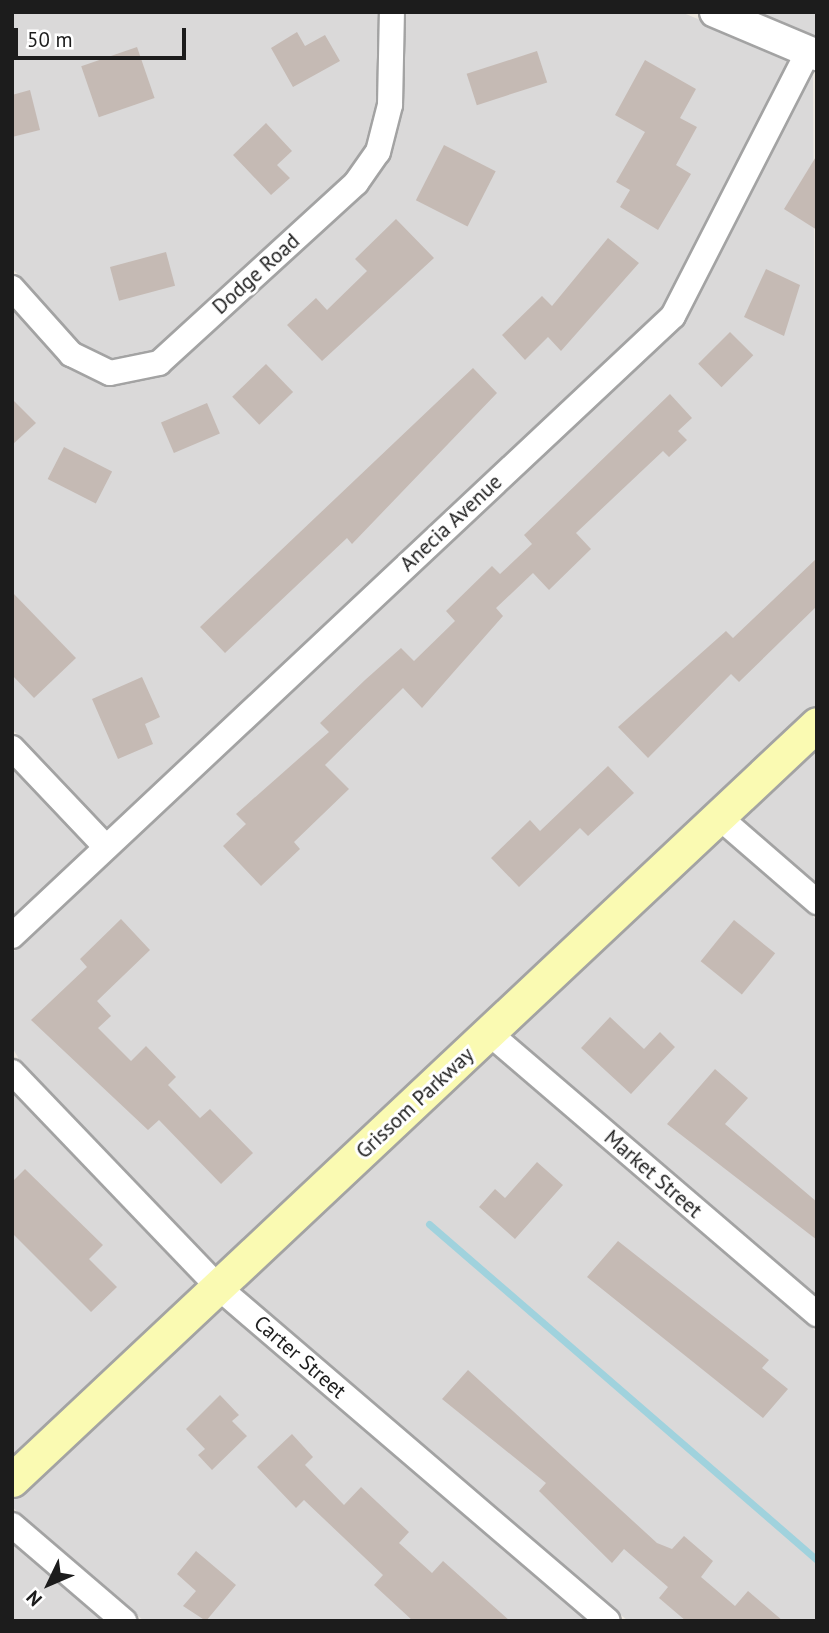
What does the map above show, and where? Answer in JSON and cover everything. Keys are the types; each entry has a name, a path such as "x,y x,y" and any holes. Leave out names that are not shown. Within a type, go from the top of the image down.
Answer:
{"main road":[{"name":"Grissom Parkway","path":"12,1480 817,724"}],"street":[{"name":"Dodge Road","path":"12,288 71,354 110,373 159,363 356,183 378,152 390,105 392,12"},
{"path":"715,12 813,53"},
{"name":"Anecia Avenue","path":"12,936 673,316 813,53"},
{"path":"12,748 105,846"},
{"path":"719,817 817,902"},
{"name":"Market Street","path":"489,1034 817,1314"},
{"name":"Carter Street","path":"12,1072 218,1287 608,1621"},
{"path":"12,1525 124,1621"}],"shaded area":[{"path":"12,12 380,12 378,105 367,148 347,175 154,351 113,360 80,344 12,268"},
{"path":"405,12 681,12 792,58 663,309 107,828 12,729 12,308 61,363 103,385 161,375 364,191 388,158 403,104"},
{"path":"750,12 817,12 817,40"},
{"path":"813,68 817,708 219,1269 20,1061 12,1047 12,953 681,325"},
{"path":"817,740 817,885 738,816"},
{"path":"12,768 88,847 12,920"},
{"path":"718,834 817,920 817,1297 508,1032"},
{"path":"489,1050 817,1332 817,1621 628,1621 237,1285"},
{"path":"12,1091 200,1287 12,1464"},
{"path":"217,1303 588,1621 144,1621 12,1507 12,1497"},
{"path":"12,1543 103,1621 12,1621"}],"building":[{"path":"297,32 305,46 325,35 340,61 293,87 271,48"},
{"path":"137,47 155,98 99,117 81,66"},
{"path":"537,51 547,82 477,105 467,74"},
{"path":"645,60 696,89 680,118 697,127 676,165 691,174 658,230 620,207 630,190 616,182 645,132 615,115"},
{"path":"30,90 40,130 12,137 12,95"},
{"path":"266,123 292,151 277,165 290,178 271,195 233,155"},
{"path":"444,145 496,171 468,227 416,200"},
{"path":"817,155 817,230 784,209"},
{"path":"396,219 434,258 322,361 287,325 316,298 327,310 367,271 355,259"},
{"path":"608,238 639,263 561,351 548,337 525,360 502,335 542,296 552,306"},
{"path":"166,252 175,286 119,301 110,267"},
{"path":"766,269 800,285 784,336 744,317"},
{"path":"730,332 753,355 722,387 698,364"},
{"path":"266,364 293,392 259,425 232,397"},
{"path":"473,368 497,393 352,544 347,538 225,653 200,627"},
{"path":"670,394 692,418 678,431 687,440 669,457 663,451 576,533 591,549 549,590 533,573 496,608 503,616 422,708 403,688 325,765 349,789 294,842 300,849 261,886 223,846 246,824 236,814 329,732 320,723 401,648 414,661 455,621 446,611 492,566 500,574 532,544 524,535"},
{"path":"12,399 36,423 12,445"},
{"path":"207,403 220,433 174,453 161,423"},
{"path":"64,447 112,472 96,504 48,479"},
{"path":"817,558 817,606 739,682 731,674 648,758 618,727 726,631 733,638"},
{"path":"12,592 76,658 34,698 12,675"},
{"path":"142,677 160,717 145,724 153,744 118,759 92,699"},
{"path":"608,766 634,793 588,836 580,828 519,887 491,858 530,820 540,831"},
{"path":"121,919 150,950 97,1001 111,1016 98,1028 131,1061 146,1046 176,1077 168,1085 200,1118 210,1109 253,1153 221,1184 159,1120 148,1130 31,1020 87,967 80,959"},
{"path":"734,920 775,953 742,995 701,961"},
{"path":"610,1017 644,1049 660,1032 675,1047 631,1094 581,1048"},
{"path":"715,1069 748,1098 725,1124 817,1202 817,1240 667,1124"},
{"path":"537,1162 563,1185 515,1239 479,1207 495,1189 505,1198"},
{"path":"25,1169 103,1245 89,1259 117,1287 91,1312 12,1233 12,1182"},
{"path":"618,1241 769,1360 762,1368 788,1389 763,1418 587,1277"},
{"path":"468,1370 657,1543 672,1549 684,1536 713,1561 701,1577 735,1606 748,1591 783,1621 686,1621 659,1598 668,1587 624,1549 612,1563 539,1491 546,1483 442,1399"},
{"path":"220,1395 239,1415 232,1421 247,1436 212,1470 198,1455 205,1449 186,1429"},
{"path":"292,1434 313,1457 305,1465 344,1505 361,1487 409,1532 399,1543 432,1573 443,1561 510,1621 413,1621 374,1585 383,1575 304,1500 296,1508 257,1467"},
{"path":"196,1551 236,1585 206,1621 183,1606 196,1591 177,1574"}],"waterway":[{"path":"429,1224 817,1560"}]}
